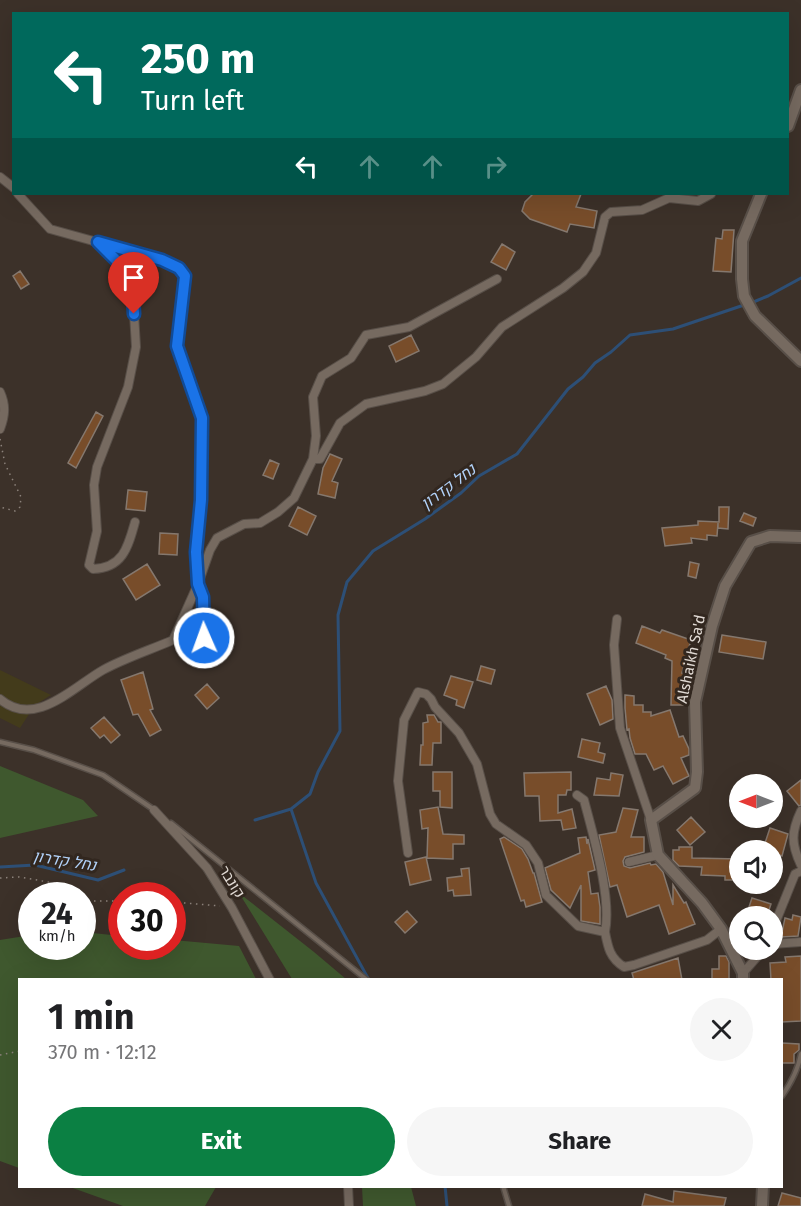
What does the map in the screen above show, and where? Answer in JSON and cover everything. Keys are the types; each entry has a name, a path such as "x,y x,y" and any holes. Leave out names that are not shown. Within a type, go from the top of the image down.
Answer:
{"street":[{"path":"789,123 801,90"},
{"path":"0,177 12,186"},
{"path":"19,195 50,229 162,260 179,268 185,276 177,346 202,418 201,500 196,552 198,584 203,597 204,638 213,660"},
{"path":"313,459 320,459 340,423 366,404 425,392 443,384 476,357 502,327 563,288 583,272 596,253 604,217 611,212 642,210 669,198 698,201 709,195"},
{"path":"761,195 742,241 744,296 755,316 801,361"},
{"path":"98,242 119,263 133,297 136,347 128,387 97,467 94,485 97,531 89,565 93,569 102,569 124,555 135,522"},
{"path":"0,699 9,706 33,710 56,702 104,670 172,640 217,538 244,525 260,523 278,512 294,498 313,459 316,436 313,397 322,376 351,358 366,335 409,327 497,279"},
{"path":"0,392 4,403 5,418 0,429"},
{"name":"Alshaikh Sa'd","path":"651,820 695,788 697,772 695,702 712,626 725,586 734,569 751,542 770,536 801,537"},
{"path":"617,619 614,645 620,728 651,820 658,855 702,903 721,929 743,976 755,960"},
{"path":"408,853 398,782 404,720 418,692 426,694 431,699 435,707 459,733 477,764 490,814 496,824 526,845 537,863 546,895 578,926 605,932"},
{"path":"577,795 584,800 599,860 608,918 605,932 608,951 617,962 624,967 707,940 721,929"},
{"name":"קונבר","path":"154,810 207,868 232,908 269,978"},
{"path":"801,811 794,830 793,850 801,865"},
{"path":"629,862 658,855"},
{"path":"782,906 795,874 801,871"},
{"path":"783,943 801,942"},
{"path":"348,1188 349,1206"},
{"path":"762,1206 763,1188"}],"lane":[{"path":"0,742 34,750 103,775 154,810 364,978"},
{"path":"783,1095 792,1082 801,1054"},
{"path":"504,1188 509,1206"}],"path":[{"path":"0,439 5,464 21,497 20,507 15,511 0,507"},
{"path":"0,878 19,877 48,882"},
{"path":"186,903 232,908"},
{"path":"0,1055 18,1051"}],"green space":[{"path":"0,766 83,800 98,816 0,838"},
{"path":"239,893 345,978 291,978"},
{"path":"96,933 108,935 108,960 186,960 186,941 239,946 255,978 18,978 18,1168 0,1161 0,940 18,937 18,960 96,960"},
{"path":"73,1188 215,1188 205,1206 123,1206"},
{"path":"362,1188 411,1188 416,1206 363,1206"}],"sand":[{"path":"0,670 51,695 35,705 20,728 0,718"}],"building":[{"path":"532,195 581,195 576,207 597,211 594,228 570,224 567,232 530,219 522,211 525,202"},
{"path":"723,230 734,230 731,272 713,271 716,238 722,239"},
{"path":"502,244 515,252 506,270 491,262"},
{"path":"20,271 29,284 21,289 13,276"},
{"path":"411,335 419,351 396,362 389,346"},
{"path":"96,412 103,416 76,468 68,463"},
{"path":"330,454 342,459 332,481 338,483 335,498 318,494 323,468"},
{"path":"270,460 279,464 273,479 263,475"},
{"path":"128,490 147,492 145,511 126,509"},
{"path":"298,507 316,516 307,535 289,526"},
{"path":"719,507 729,507 728,529 718,528 718,523 717,536 707,535 707,540 691,538 692,543 665,546 662,528 698,525 698,521 719,522"},
{"path":"744,513 756,518 753,526 740,521"},
{"path":"160,533 178,534 177,555 159,554"},
{"path":"690,562 699,564 696,578 688,576"},
{"path":"147,564 160,585 136,600 123,579"},
{"path":"642,626 691,640 682,673 689,673 688,705 671,705 672,661 665,658 666,655 636,643"},
{"path":"722,635 766,642 763,659 719,652"},
{"path":"481,666 495,670 491,684 477,680"},
{"path":"143,672 153,709 150,710 161,730 150,736 138,714 133,715 121,680"},
{"path":"451,676 473,682 464,708 456,705 457,700 444,695"},
{"path":"207,684 219,698 207,709 195,695"},
{"path":"606,686 612,700 613,719 600,725 587,694"},
{"path":"625,695 634,696 634,705 643,705 643,712 651,712 651,716 670,710 679,737 683,736 689,749 689,755 681,758 689,776 673,784 663,766 654,770 646,754 635,754 629,729 627,730"},
{"path":"427,715 434,715 438,722 441,722 441,743 433,743 432,765 420,765 423,723 428,722"},
{"path":"104,717 120,735 111,743 104,735 100,738 91,728"},
{"path":"582,739 600,743 598,752 605,754 603,763 578,757"},
{"path":"433,772 452,772 452,808 440,807 440,791 433,791"},
{"path":"571,772 571,790 567,790 566,795 558,795 558,813 572,809 576,828 563,830 561,820 540,821 539,796 525,796 524,773"},
{"path":"611,773 623,775 619,796 594,795 597,778 610,780"},
{"path":"801,780 801,805 799,806 787,791"},
{"path":"438,807 443,834 464,835 464,844 453,844 453,859 427,858 428,828 422,829 420,810"},
{"path":"623,808 638,810 631,837 644,837 644,852 625,857 624,866 630,868 650,863 651,865 656,864 663,872 673,905 673,885 684,903 686,902 695,924 669,934 659,905 627,917 617,885 610,887 599,835 616,832"},
{"path":"691,817 705,832 690,845 677,830"},
{"path":"770,828 788,834 783,852 783,840 766,840"},
{"path":"504,837 522,849 528,859 542,902 526,907 524,900 521,901 500,839"},
{"path":"586,837 595,870 588,872 591,894 598,893 600,924 581,921 581,885 570,908 551,890 545,868 580,853 578,838"},
{"path":"679,847 692,847 692,858 729,859 729,880 725,880 725,876 701,875 702,867 679,866 673,860 673,850 679,850"},
{"path":"426,857 431,880 410,885 405,862"},
{"path":"469,868 471,895 454,896 453,890 448,891 447,878 462,876 461,869"},
{"path":"752,898 771,904 770,906 749,906"},
{"path":"407,911 417,922 405,933 395,922"},
{"path":"793,915 801,917 798,936 783,937 785,918 792,920"},
{"path":"719,956 726,956 729,962 729,978 712,978 712,969 719,969"},
{"path":"801,956 801,1021 783,1022 783,978 771,978 770,963 786,962 785,957"},
{"path":"678,958 682,978 633,978 632,973"},
{"path":"783,1043 799,1044 799,1050 794,1054 794,1063 783,1063"},
{"path":"674,1191 726,1198 724,1206 642,1206 645,1194 673,1202"},
{"path":"782,1193 801,1198 801,1206 778,1206"}],"waterway":[{"name":"נחל קדרון","path":"751,303 801,278"},
{"name":"נחל קדרון","path":"255,820 291,809 310,794 318,772 340,731 338,615 347,582 373,551 425,519 461,493 479,476 517,454 568,389 595,363 630,335 673,329 744,305"},
{"path":"291,809 316,883 368,978"},
{"name":"נחל קדרון","path":"0,867 35,865 98,880 124,870"},
{"path":"445,1188 447,1206"}],"route":[{"path":"134,314 133,297 119,263 98,242 162,260 179,268 185,276 177,346 202,418 201,500 196,552 198,584 203,597 204,638"}]}
